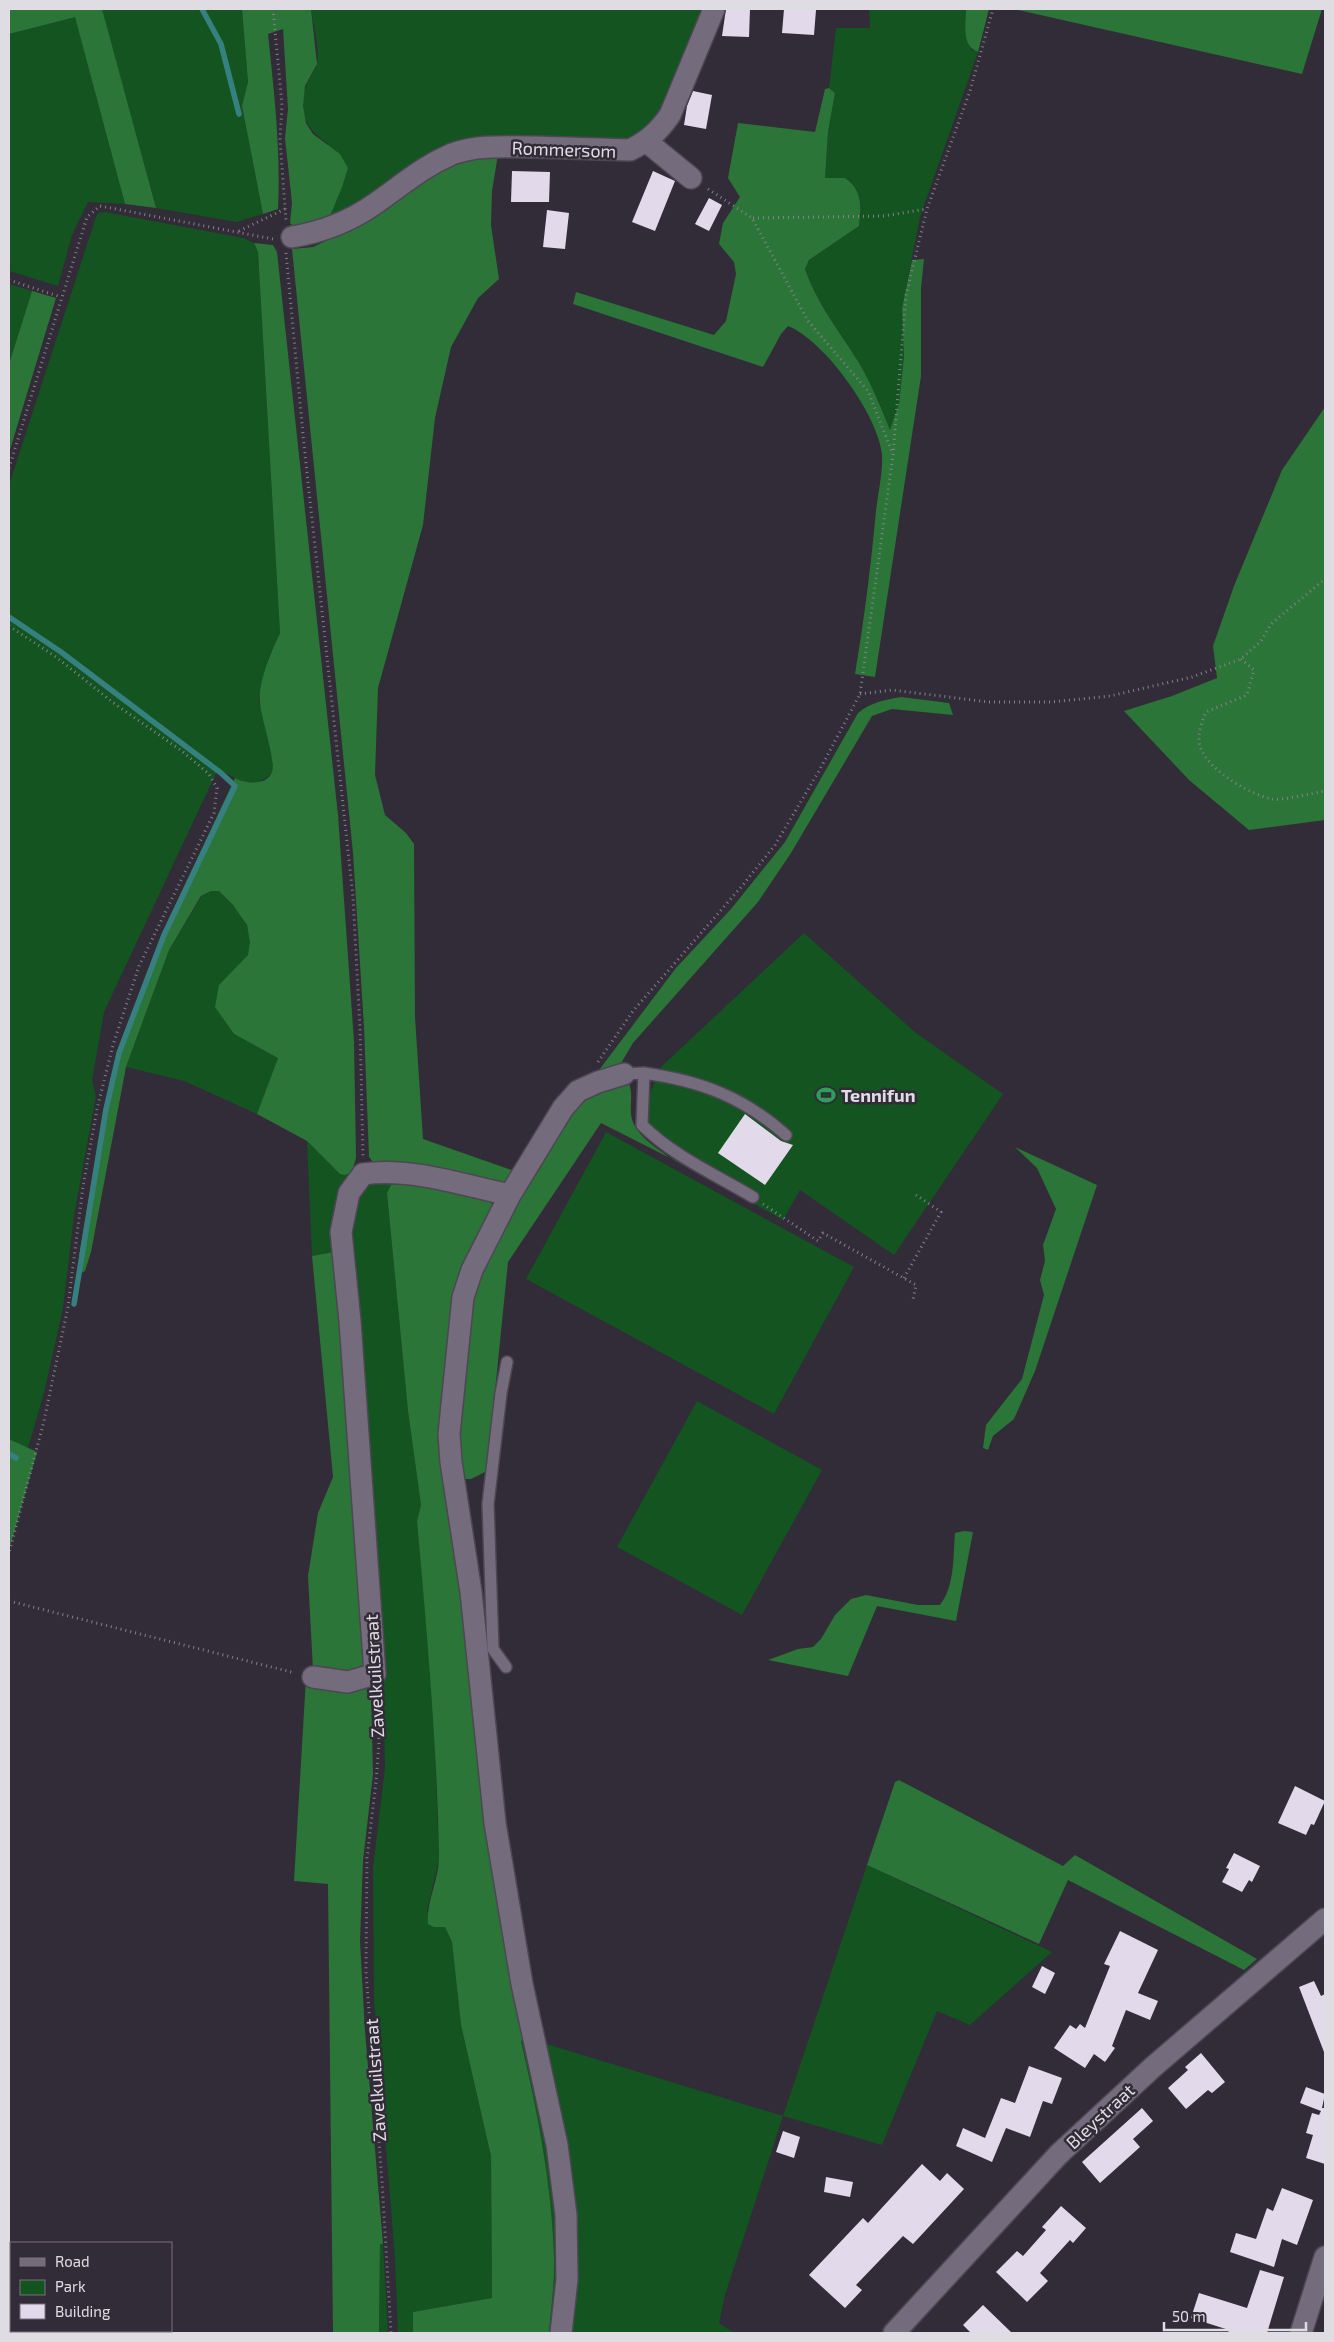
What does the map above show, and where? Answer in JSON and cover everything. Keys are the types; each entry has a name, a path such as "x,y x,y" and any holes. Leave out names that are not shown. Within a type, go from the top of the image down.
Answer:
{"street":[{"name":"Rommersom","path":"284,238 314,233 342,222 375,204 408,178 433,163 480,146 630,150 647,142 660,130 670,115 714,9"},
{"path":"647,142 691,178"},
{"path":"561,2333 567,2279 565,2206 557,2146 522,1984 498,1841 471,1592 451,1462 449,1434 463,1297 472,1270 510,1196 563,1108 578,1091 598,1082 634,1074"},
{"path":"363,1174 381,1172 437,1178 510,1196"},
{"name":"Zavelkuilstraat","path":"363,1174 349,1193 340,1232 350,1330 375,1674"},
{"path":"313,1677 348,1682 375,1674"},
{"name":"Bleystraat","path":"894,2333 1059,2154 1152,2067 1325,1920"},
{"path":"1301,2333 1325,2257"}],"lane":[{"path":"754,1197 673,1150 642,1125 634,1074 681,1078 737,1100 764,1116 786,1135"},
{"path":"506,1668 494,1649 488,1504 493,1454 507,1362"}],"path":[{"path":"273,9 282,105 280,140 287,208 284,238 305,455 353,897 360,1028 363,1174"},
{"path":"578,1091 633,1012 775,845 819,772 860,694 893,455 906,294 926,209 970,91 993,9"},
{"path":"691,178 752,218 808,321 868,391 893,455"},
{"path":"9,468 87,217 100,206 284,238"},
{"path":"238,231 287,208"},
{"path":"752,218 883,216 926,209"},
{"path":"9,280 61,297"},
{"path":"860,694 892,690 989,702 1052,702 1110,696 1192,677 1241,659 1261,641 1271,624 1325,579"},
{"path":"9,626 56,657 115,704 182,751 209,774 217,788 214,813 139,966 113,1045 97,1109 83,1186 68,1307 44,1422 9,1553"},
{"path":"1241,659 1254,670 1247,694 1206,712 1200,727 1200,749 1216,769 1242,788 1274,800 1325,792"},
{"path":"904,1278 941,1212 916,1195"},
{"path":"754,1197 818,1241 824,1233 916,1285 912,1300"},
{"path":"9,1601 313,1677"},
{"name":"Zavelkuilstraat","path":"375,1674 379,1742 367,1858 366,1972 382,2181 391,2333"}],"green space":[{"path":"9,9 102,9 156,208 125,204 75,17 9,34"},
{"path":"101,9 242,9 248,82 242,106 263,214 236,222 156,208"},
{"path":"242,9 311,9 317,64 305,86 303,106 306,123 313,134 340,154 348,168 330,216 295,228 290,223 292,203 285,138 288,109 283,29 268,34 278,143 278,209 263,214 242,106 248,82"},
{"path":"311,9 704,9 658,126 641,139 529,141 388,188 320,223 328,144 309,126 305,119 302,102 318,56"},
{"path":"869,9 966,9 966,33 972,50 978,52 920,217 902,308 904,356 899,404 890,431 868,380 822,306 805,269 809,260 859,226 860,206 858,193 855,188 845,178 825,179 828,132 835,93 829,88 836,28 870,28"},
{"path":"966,9 989,9 978,52 969,45 967,39 965,27"},
{"path":"1014,9 1322,9 1302,74"},
{"path":"75,16 125,204 88,202 72,235 58,286 9,271 9,34"},
{"path":"829,88 835,93 828,132 825,178 845,178 855,188 858,193 860,206 859,226 809,260 805,269 822,306 868,380 890,430 899,404 904,356 902,308 912,260 924,259 921,288 921,376 875,677 855,674 870,573 882,454 871,420 860,400 833,362 802,334 788,326 781,334 763,367 573,304 576,292 714,335 726,321 736,274 734,262 719,244 723,223 740,197 728,178 738,123 815,132 825,89"},
{"path":"498,154 492,191 491,225 499,279 478,298 451,347 435,418 423,525 378,688 375,775 385,815 406,833 414,844 415,1017 423,1139 517,1172 510,1186 374,1163 369,1157 364,1027 353,853 292,249 313,247 359,225 443,159"},
{"path":"105,212 243,238 254,243 258,252 280,633 269,657 259,701 272,758 273,771 269,776 257,783 242,782 218,769 104,1012 92,1080 96,1096 74,1216 63,1308 44,1393 28,1448 9,1439 9,485 95,220 98,213"},
{"path":"254,243 273,245 277,252 338,815 354,1041 356,1158 352,1172 345,1175 340,1174 307,1141 257,1114 278,1058 234,1034 215,1007 219,985 248,955 250,942 247,925 233,905 219,891 211,891 201,896 169,950 126,1067 91,1252 85,1271 79,1274 79,1256 104,1108 117,1052 162,934 235,778 244,782 261,782 266,780 272,772 272,759 261,710 260,695 266,667 280,633 258,252"},
{"path":"9,284 32,291 9,364"},
{"path":"32,291 56,298 9,453 9,364"},
{"path":"1325,407 1325,820 1249,830 1189,780 1124,711 1172,696 1217,678 1213,646 1234,586 1282,470"},
{"path":"901,697 949,703 953,715 892,709 872,716 791,853 758,902 633,1043 620,1065 593,1078 676,968 731,909 785,842 858,713 873,704"},
{"path":"211,891 219,891 232,904 243,919 250,936 248,954 243,963 219,985 234,1034 278,1058 257,1114 184,1081 126,1067 169,950 202,896"},
{"name":"Tennifun","path":"804,933 916,1033 1003,1094 894,1255 800,1190 783,1220 670,1158 676,1145 655,1132 649,1123 647,1106 662,1066"},
{"path":"623,1082 629,1083 631,1114 636,1128 646,1139 670,1158 601,1123 508,1262 487,1471 471,1479 459,1479 455,1437 468,1306 494,1237 575,1104 588,1094"},
{"path":"606,1132 854,1267 774,1414 526,1279"},
{"path":"307,1141 340,1174 352,1172 347,1184 338,1195 334,1208 330,1228 333,1252 312,1256"},
{"path":"1015,1147 1097,1185 1035,1371 1014,1419 993,1436 988,1450 983,1448 986,1425 1022,1379 1044,1295 1040,1280 1045,1261 1043,1245 1056,1209 1037,1168"},
{"path":"368,1182 398,1182 387,1193 408,1411 421,1505 417,1521 433,1692 439,1860 427,1911 434,1927 445,1926 452,1942 461,2025 491,2156 492,2298 413,2312 413,2333 398,2333 395,2258 374,1999 373,1868 385,1768 383,1676 348,1225 360,1189"},
{"path":"398,1182 478,1194 489,1199 493,1206 443,1428 527,2038 521,2041 547,2175 553,2230 554,2266 549,2333 413,2333 413,2312 492,2298 491,2156 461,2025 452,1942 445,1927 434,1927 428,1924 429,1907 439,1857 438,1815 431,1689 417,1521 421,1505 408,1411 387,1193 391,1185"},
{"path":"333,1252 367,1663 361,1673 313,1670 308,1576 318,1513 333,1477 312,1256"},
{"path":"697,1401 822,1470 742,1615 617,1547"},
{"path":"9,1439 37,1452 9,1550"},
{"path":"973,1532 956,1621 877,1606 848,1676 768,1660 798,1649 813,1647 821,1639 835,1615 851,1599 866,1595 918,1605 940,1605 951,1580 955,1533"},
{"path":"306,1678 367,1684 371,1691 373,1774 363,1861 360,1941 365,2031 383,2244 380,2244 379,2333 333,2333 328,1884 294,1881"},
{"path":"899,1780 1063,1866 1075,1855 1257,1959 1244,1970 1068,1880 1039,1944 867,1865 895,1782"},
{"path":"867,1865 1052,1952 970,2025 937,2011 882,2145 783,2116"},
{"path":"527,2038 559,2223 556,2333 549,2333 554,2276 553,2230 547,2175 521,2041"},
{"path":"540,2042 783,2116 725,2295 719,2323 734,2333 567,2333"},
{"path":"380,2243 383,2244 388,2333 379,2333"}],"building":[{"path":"726,9 750,9 749,37 722,36"},
{"path":"784,9 816,10 814,35 782,33"},
{"path":"693,91 712,95 706,129 684,125 687,106"},
{"path":"512,171 550,172 549,202 511,202"},
{"path":"653,171 675,181 655,231 632,222"},
{"path":"709,198 722,205 709,231 695,224"},
{"path":"547,210 569,213 565,249 543,247"},
{"path":"745,1114 781,1141 793,1145 765,1185 718,1153"},
{"path":"1295,1786 1325,1801 1314,1825 1311,1824 1306,1835 1278,1823"},
{"path":"1234,1853 1260,1866 1252,1882 1249,1880 1242,1892 1222,1882 1229,1869 1226,1868"},
{"path":"1120,1931 1158,1950 1138,1993 1158,2001 1150,2020 1126,2010 1112,2046 1115,2048 1105,2062 1094,2054 1085,2068 1054,2048 1070,2025 1076,2029 1080,2024 1085,2028 1110,1966 1104,1964"},
{"path":"1042,1966 1055,1973 1045,1994 1032,1987"},
{"path":"1314,1981 1321,1996 1325,1994 1324,2052 1299,1987"},
{"path":"1201,2053 1225,2082 1212,2093 1208,2090 1186,2109 1168,2088 1188,2070 1185,2067"},
{"path":"1029,2066 1062,2078 1052,2104 1043,2101 1030,2137 1006,2128 992,2162 956,2146 963,2128 985,2138 1001,2098 1015,2103"},
{"path":"1306,2087 1325,2094 1322,2108 1325,2108 1325,2164 1306,2158 1313,2135 1306,2133 1312,2113 1319,2115 1321,2111 1300,2103"},
{"path":"1142,2108 1153,2121 1133,2139 1140,2147 1100,2183 1082,2162"},
{"path":"783,2131 800,2137 794,2158 776,2152"},
{"path":"922,2164 940,2181 947,2173 964,2189 913,2244 903,2236 856,2285 862,2290 845,2308 809,2275 863,2218 868,2223"},
{"path":"826,2177 853,2182 850,2197 824,2192"},
{"path":"1282,2188 1313,2200 1297,2245 1282,2239 1274,2267 1230,2252 1236,2233 1256,2239 1267,2208 1273,2211"},
{"path":"1061,2206 1086,2228 1073,2243 1070,2240 1040,2273 1048,2281 1027,2302 996,2272 1017,2251 1023,2256 1046,2230 1042,2227"},
{"path":"1260,2270 1284,2277 1267,2333 1228,2333 1229,2330 1191,2318 1199,2293 1247,2308"},
{"path":"983,2305 1012,2333 971,2333 963,2325"}],"waterway":[{"path":"202,9 221,44 239,114"},
{"path":"9,617 61,652 221,773 235,786 164,935 119,1053 106,1109 74,1304"},
{"path":"9,1454 16,1458"}],"place":[{"name":"Tennifun","path":"826,1095"}]}
